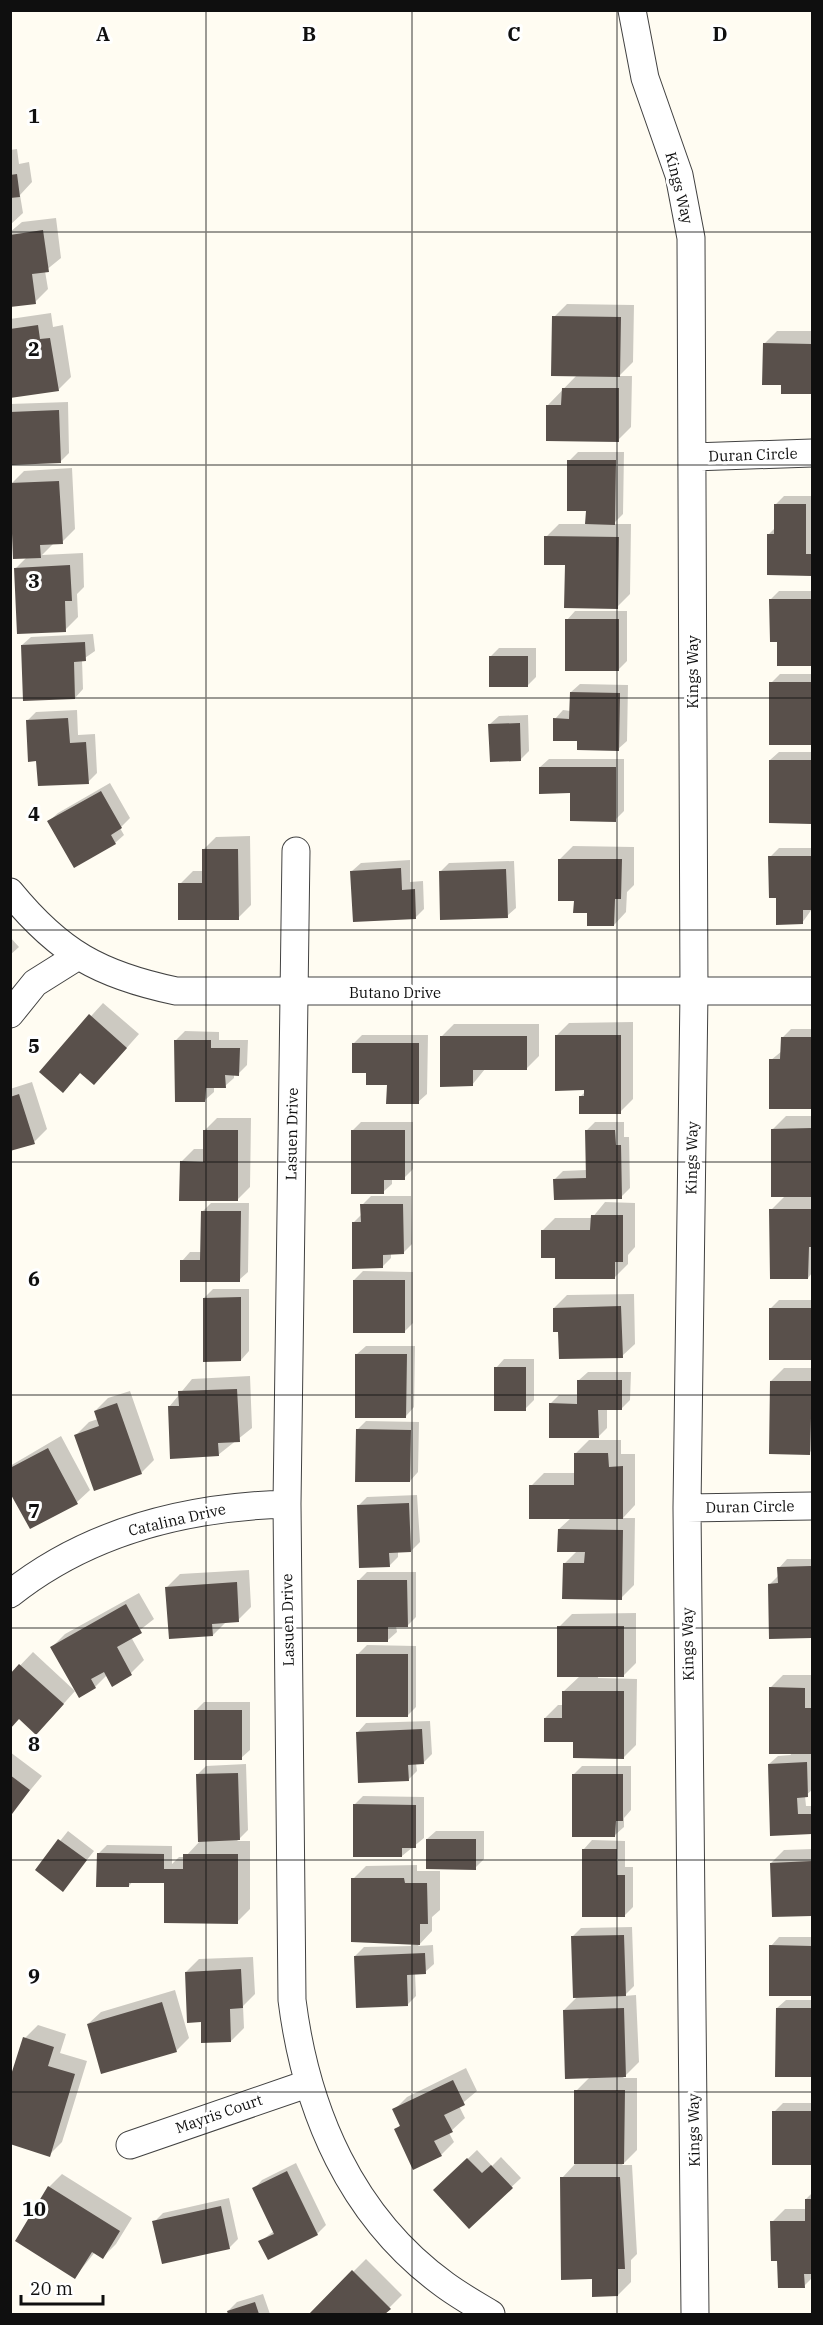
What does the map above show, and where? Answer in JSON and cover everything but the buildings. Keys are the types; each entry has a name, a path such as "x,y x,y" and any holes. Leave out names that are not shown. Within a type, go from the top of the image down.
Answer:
{"street":[{"name":"Kings Way","path":"632,10 645,78 679,175 688,216 693,457 694,992 687,1508 696,2314"},
{"name":"Duran Circle","path":"693,457 813,453"},
{"name":"Lasuen Drive","path":"296,851 287,1504 292,2000 297,2040 307,2084 321,2125 339,2162 385,2228 444,2284 491,2314"},
{"name":"Butano Drive","path":"10,892 35,922 78,956 133,982 176,991 294,993 813,991"},
{"path":"10,1014 35,983 78,956"},
{"name":"Catalina Drive","path":"10,1594 58,1562 142,1525 210,1509 287,1504"},
{"name":"Duran Circle","path":"687,1508 813,1506"},
{"name":"Mayris Court","path":"130,2145 307,2084"}]}
